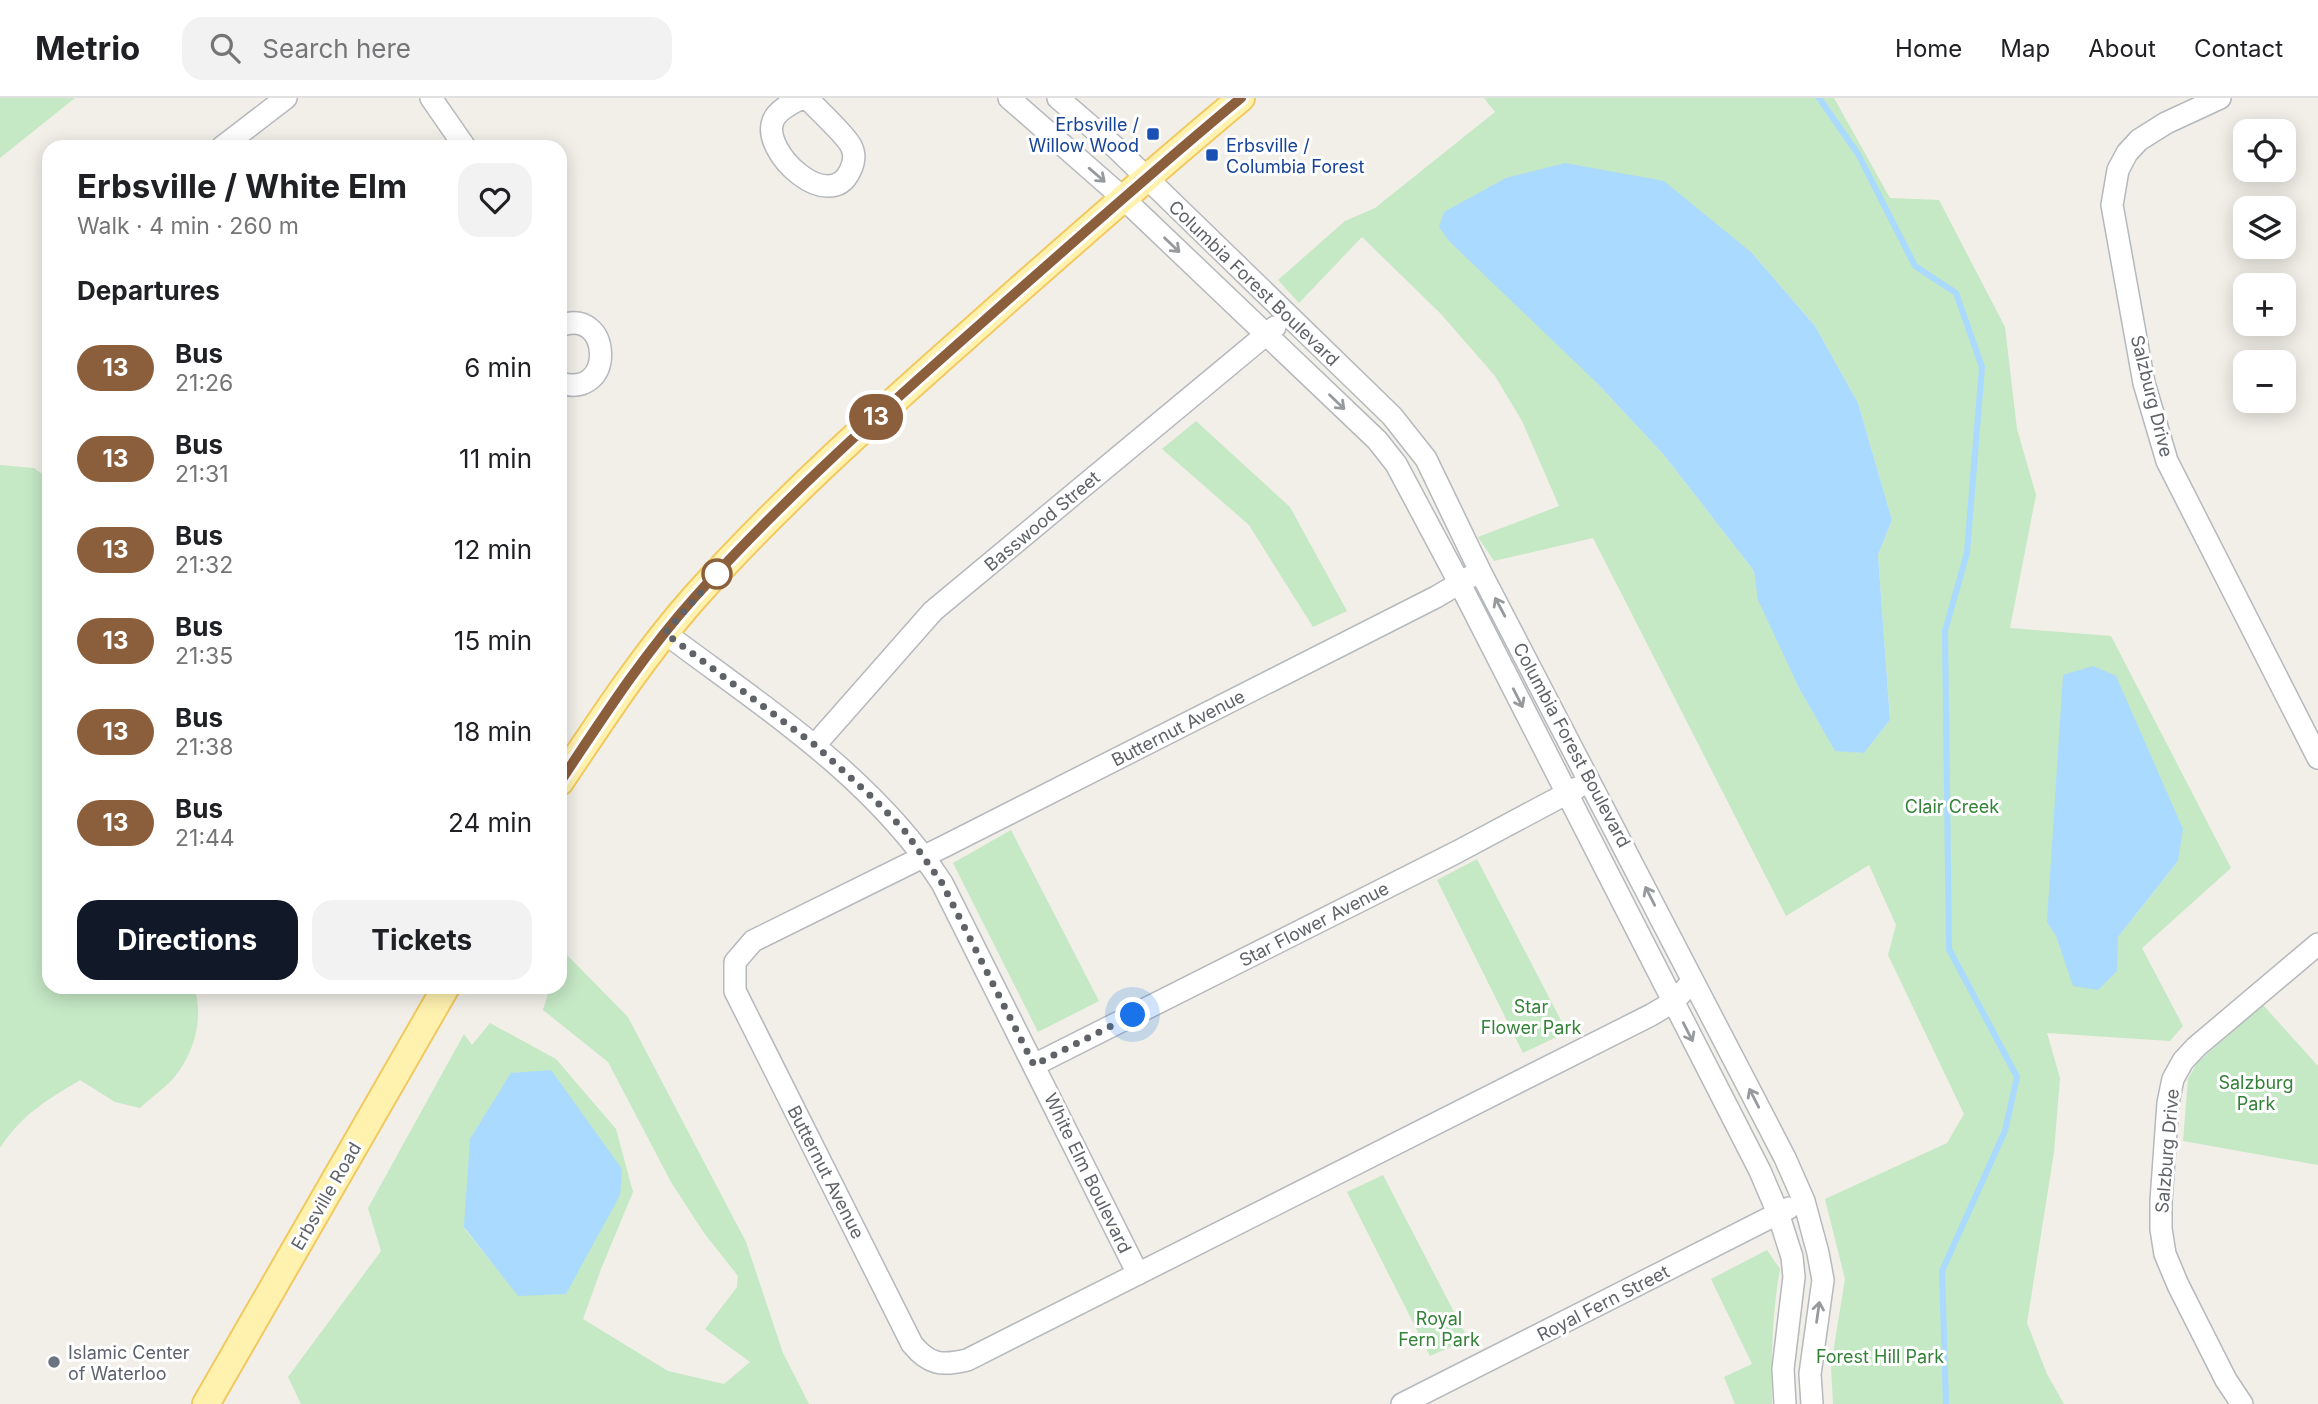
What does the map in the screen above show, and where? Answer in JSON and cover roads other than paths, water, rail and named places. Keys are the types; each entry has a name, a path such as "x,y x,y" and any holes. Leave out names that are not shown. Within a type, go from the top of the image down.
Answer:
{"main road":[{"path":"567,772 633,674 665,633 700,592 810,477 1123,198 1241,98"},
{"name":"Erbsville Road","path":"206,1404 442,994"}],"street":[{"path":"231,140 286,98"},
{"path":"431,98 461,140"},
{"name":"Columbia Forest Boulevard","path":"1009,98 1123,198 1377,440 1396,464 1460,584 1779,1213 1794,1277 1783,1369 1785,1404"},
{"name":"Columbia Forest Boulevard","path":"1058,98 1116,148 1392,416 1426,459 1480,571 1591,780 1785,1158 1804,1201 1823,1280 1810,1374 1812,1404"},
{"name":"Salzburg Drive","path":"2220,98 2138,139 2118,170 2112,205 2144,383 2167,461 2318,758"},
{"name":"Basswood Street","path":"815,745 933,611 1288,316"},
{"path":"567,325 578,324 589,328 601,347 602,358 597,371 590,379 580,384 567,383"},
{"name":"Butternut Avenue","path":"1480,571 1460,584 924,856 752,940 735,962 735,991 912,1344 919,1353 939,1364 967,1360 1673,1002 1693,981"},
{"name":"White Elm Boulevard","path":"665,633 815,745 873,798 904,830 924,856 942,883 1138,1274"},
{"name":"Star Flower Avenue","path":"1034,1065 1457,852 1591,780"},
{"name":"Salzburg Drive","path":"2242,1404 2226,1380 2165,1254 2161,1229 2161,1201 2168,1103 2173,1079 2183,1061 2196,1047 2318,944"},
{"name":"Royal Fern Street","path":"1402,1404 1804,1201"}],"water":[{"path":"1565,163 1664,181 1752,253 1815,326 1858,403 1892,520 1878,555 1890,720 1864,753 1835,751 1799,688 1758,600 1754,571 1664,455 1597,383 1449,241 1439,227 1444,212 1506,178"},
{"path":"2093,666 2116,676 2183,829 2178,861 2118,937 2117,971 2098,990 2073,986 2056,936 2047,922 2063,675"},
{"path":"551,1070 622,1169 620,1195 566,1294 518,1296 464,1227 470,1139 511,1073"}],"waterway":[{"path":"1819,98 1858,154 1915,266 1956,293 1982,367 1967,553 1945,631 1949,949 2017,1077 2005,1131 1942,1271 1946,1404"}],"place":[{"name":"Erbsville / Willow Wood","path":"1153,134"},
{"name":"Erbsville / Columbia Forest","path":"1212,155"},
{"name":"Islamic Center of Waterloo","path":"54,1362"}],"park label":[{"name":"Clair Creek","path":"1952,806"},
{"name":"Star Flower Park","path":"1531,1016"},
{"name":"Salzburg Park","path":"2256,1092"},
{"name":"Royal Fern Park","path":"1439,1328"},
{"name":"Forest Hill Park","path":"1880,1356"}]}
